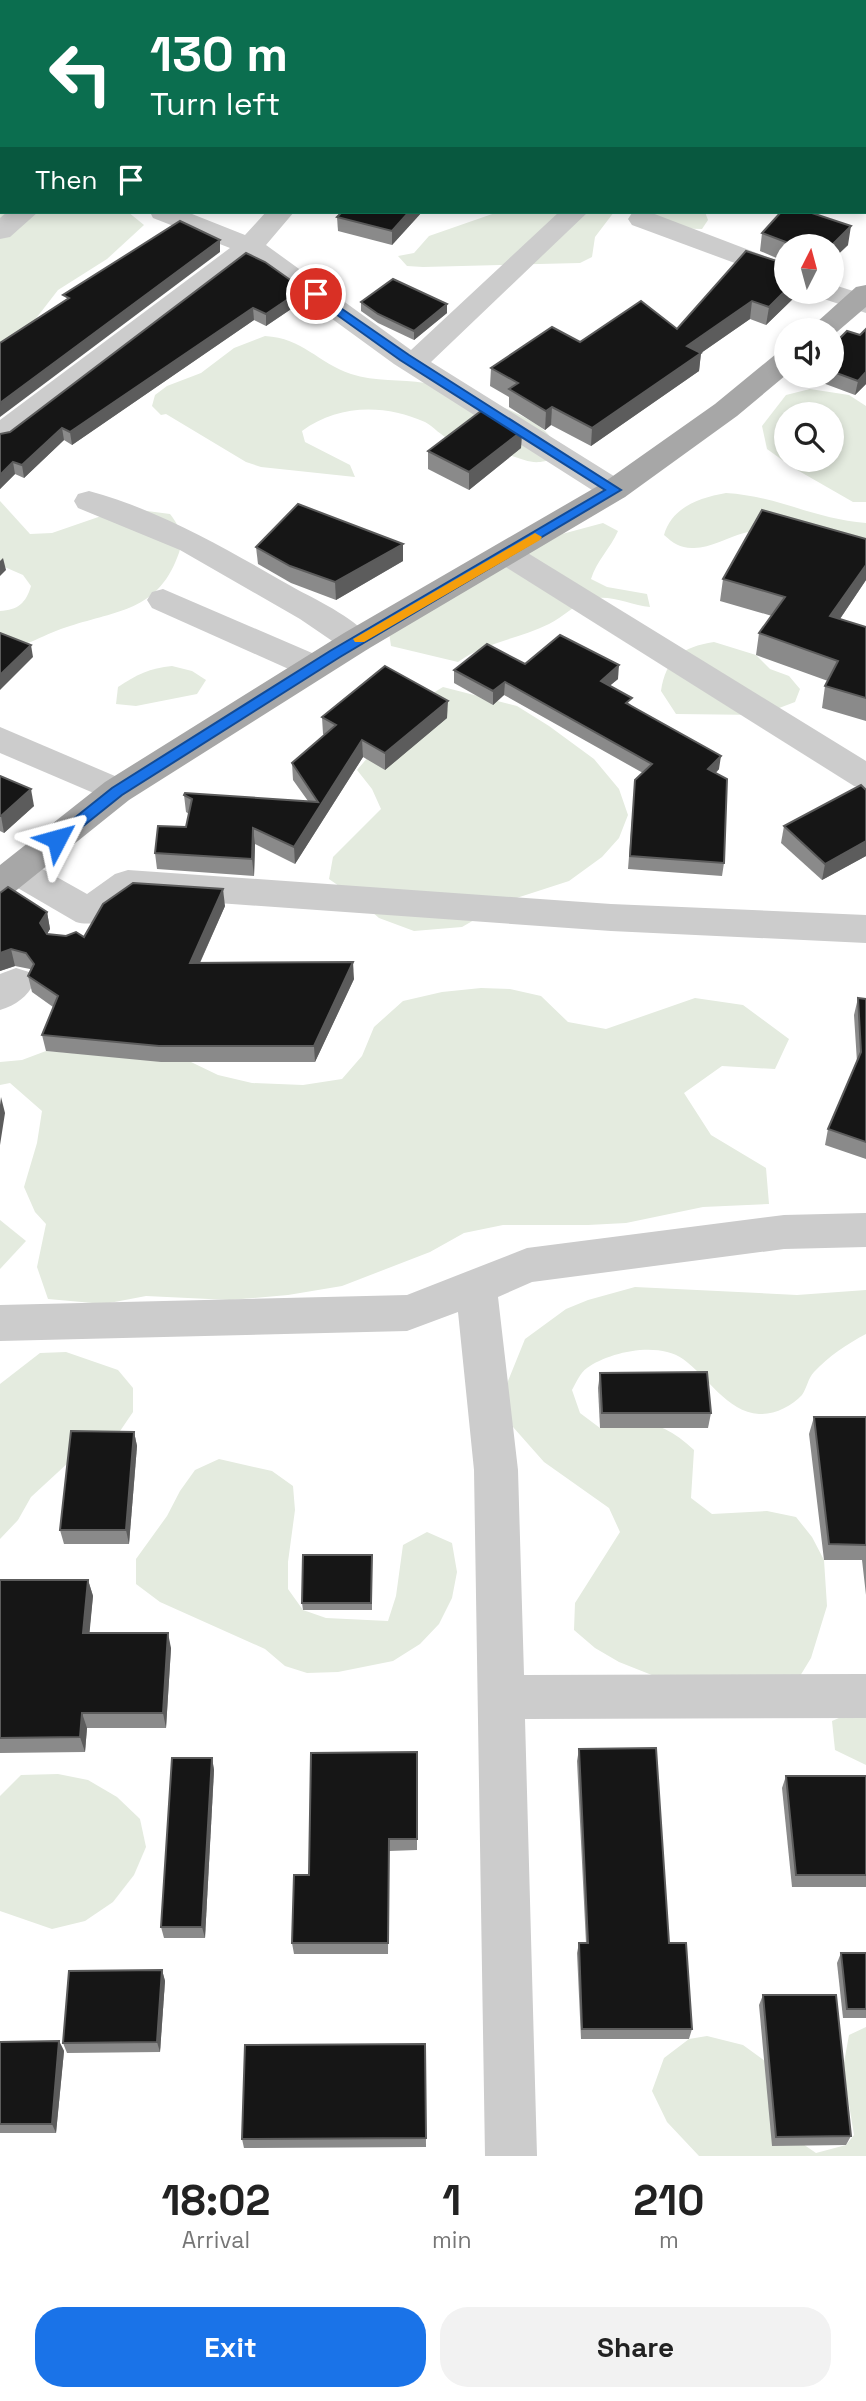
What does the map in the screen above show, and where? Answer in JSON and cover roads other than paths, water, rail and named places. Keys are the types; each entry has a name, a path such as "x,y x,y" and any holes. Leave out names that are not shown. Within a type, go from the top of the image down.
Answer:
{"main road":[{"path":"834,318 855,297"},
{"path":"8,878 117,791 356,641 614,490 726,410 774,370"}],"street":[{"path":"0,231 21,214"},
{"path":"168,214 250,246 414,363 614,490"},
{"path":"0,435 250,246 279,214"},
{"path":"414,363 573,214"},
{"path":"642,219 774,269"},
{"path":"89,501 191,543 311,611 356,641"},
{"path":"507,554 866,777"},
{"path":"163,600 314,667"},
{"path":"0,738 117,791"},
{"path":"8,878 89,912"},
{"path":"64,938 89,912 128,883 191,890 322,895 601,916 866,929"},
{"path":"0,1323 407,1313 477,1289 527,1265 784,1232 866,1230"},
{"path":"477,1289 496,1471 511,2156"},
{"path":"501,1697 866,1696"}]}
